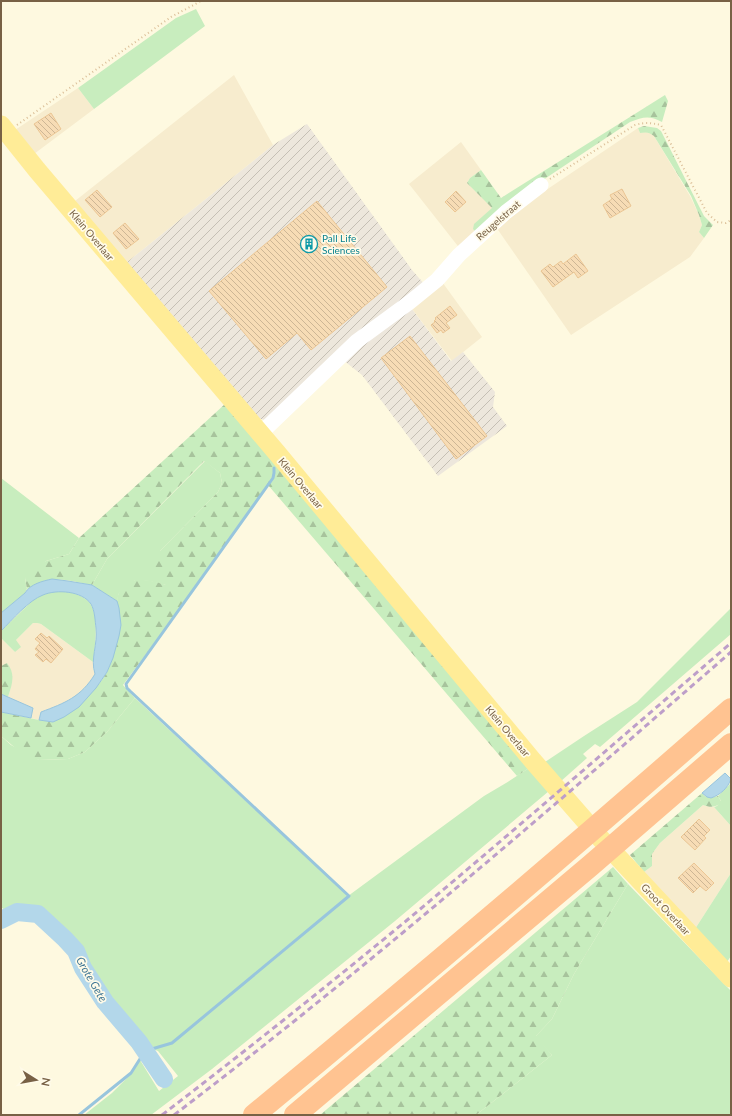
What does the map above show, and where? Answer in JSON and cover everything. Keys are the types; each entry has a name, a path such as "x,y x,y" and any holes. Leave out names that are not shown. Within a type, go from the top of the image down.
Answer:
{"highway":[{"path":"254,1115 399,995 731,709"},
{"path":"295,1115 590,866 731,744"}],"main road":[{"name":"Klein Overlaar","path":"4,129 528,755 601,839"},
{"name":"Groot Overlaar","path":"601,839 731,978"}],"street":[{"name":"Reugelstraat","path":"260,434 357,341 437,280 459,256 506,212 541,185"}],"path":[{"path":"4,129 171,17 201,1"},
{"path":"541,185 635,125 643,122 649,122 661,125 707,212 717,222 726,223 731,220"}],"shaded area":[{"path":"234,75 273,145 126,263 75,201"},
{"path":"78,88 94,109 34,154 15,130"},
{"path":"307,124 412,270 425,285 265,420 257,418 126,263 273,145"},
{"path":"638,128 640,133 650,133 654,136 690,196 702,225 699,232 704,238 690,257 571,335 496,227 518,209"},
{"path":"461,142 481,170 470,178 467,183 493,208 474,225 477,233 461,250 409,184"},
{"path":"440,279 482,337 452,361 409,305"},
{"path":"409,305 451,361 463,352 495,392 493,407 507,426 438,476 362,375 343,360"},
{"path":"33,623 41,624 93,662 95,674 78,695 65,703 41,712 39,720 31,718 33,708 8,697 11,687 5,664 1,666 1,638 15,652 16,640"},
{"path":"703,805 714,807 731,826 731,873 695,929 644,872 652,866 652,854 660,843"}],"green space":[{"path":"196,9 205,26 94,109 78,88 176,18"},
{"path":"665,95 668,101 662,122 653,118 646,118 630,122 510,202 477,233 473,229 474,224 492,208 467,183 470,178 481,170 501,198"},
{"path":"644,126 657,128 661,131 704,216 713,225 704,238 699,232 702,225 691,196 654,136 644,132 640,133 638,128"},
{"path":"225,404 529,768 517,776 268,485 187,599 123,685 135,698 107,732 85,752 68,759 39,760 25,756 1,736 1,712 53,722 90,693 102,680 110,666 114,652 119,616 117,599 120,590 125,584 136,580 166,585 155,574 155,564 160,551 218,492 222,483 220,473 204,461 107,559 92,585 66,580 47,580 27,589 25,578 27,570 46,561 69,554 79,538"},
{"path":"205,461 220,473 222,483 218,492 160,551 166,585 149,581 135,580 119,593 117,601 92,585 107,559"},
{"path":"1,478 79,538 69,554 46,561 25,578 27,589 25,593 1,613"},
{"path":"55,591 77,594 88,601 92,606 96,630 93,662 41,624 33,623 16,640 21,647 15,652 1,638 1,631 33,600 43,594"},
{"path":"731,608 731,634 600,747 595,744 583,754 587,758 560,782 545,762 637,702"},
{"path":"7,663 12,671 12,684 8,697 1,694 1,666"},
{"path":"135,698 348,896 484,796 529,768 549,791 395,921 212,1069 151,1115 84,1115 112,1093 130,1075 140,1060 159,1091 178,1076 158,1051 150,1048 103,993 79,947 67,934 46,915 37,910 18,907 7,911 2,908 1,736 11,745 39,760 68,759 85,752 107,732"},
{"path":"731,779 731,826 714,807 721,801 718,796 730,784"},
{"path":"702,793 709,798 718,796 722,803 713,807 703,805 660,843 652,854 652,866 644,872 630,855"},
{"path":"613,867 628,884 574,974 552,1019 536,1036 552,1055 476,1115 320,1115"},
{"path":"731,873 731,956 727,962 695,929"},
{"path":"628,884 731,991 731,1115 476,1115 552,1055 535,1037 552,1019 574,974"}],"water":[{"path":"52,579 92,585 117,601 121,625 113,658 107,672 96,688 79,707 53,722 39,720 41,712 58,706 78,694 90,682 95,674 93,663 96,628 91,604 82,596 69,592 49,593 32,601 1,631 1,613 30,587 37,583"},
{"path":"1,694 33,708 31,718 1,712"},
{"path":"725,773 731,779 723,791 711,798 702,793"}],"building":[{"path":"51,113 61,129 45,140 34,124"},
{"path":"622,189 631,206 610,218 603,205 612,199 610,195"},
{"path":"97,190 112,207 100,217 85,200"},
{"path":"456,191 466,202 455,212 445,202"},
{"name":"Pall Life Sciences","path":"317,201 387,287 311,350 297,333 266,359 209,291"},
{"path":"125,223 139,239 126,249 113,233"},
{"path":"576,254 588,271 578,278 574,272 553,287 541,271 550,264 553,267 561,261 563,264"},
{"path":"450,306 457,315 446,323 450,328 443,333 441,330 437,333 431,325 435,322 435,318"},
{"path":"410,336 487,436 456,459 381,358"},
{"path":"41,633 47,638 49,636 63,649 51,663 46,659 43,662 35,655 39,652 35,649 40,643 35,639"},
{"path":"699,819 710,830 704,836 706,838 695,850 681,837"},
{"path":"694,863 714,883 706,891 700,886 693,893 678,878"}],"waterway":[{"path":"79,1115 131,1073 145,1051 172,1043 349,896 130,691 126,684 273,478 274,468"},
{"name":"Grote Gete","path":"1,920 17,912 38,914 65,939 76,951 83,968 105,1002 139,1042 164,1079"}],"railway":[{"path":"162,1115 285,1019 406,921 731,643"},
{"path":"174,1115 246,1060 387,946 731,652"}],"place":[{"name":"Pall Life Sciences","path":"309,244"}]}
